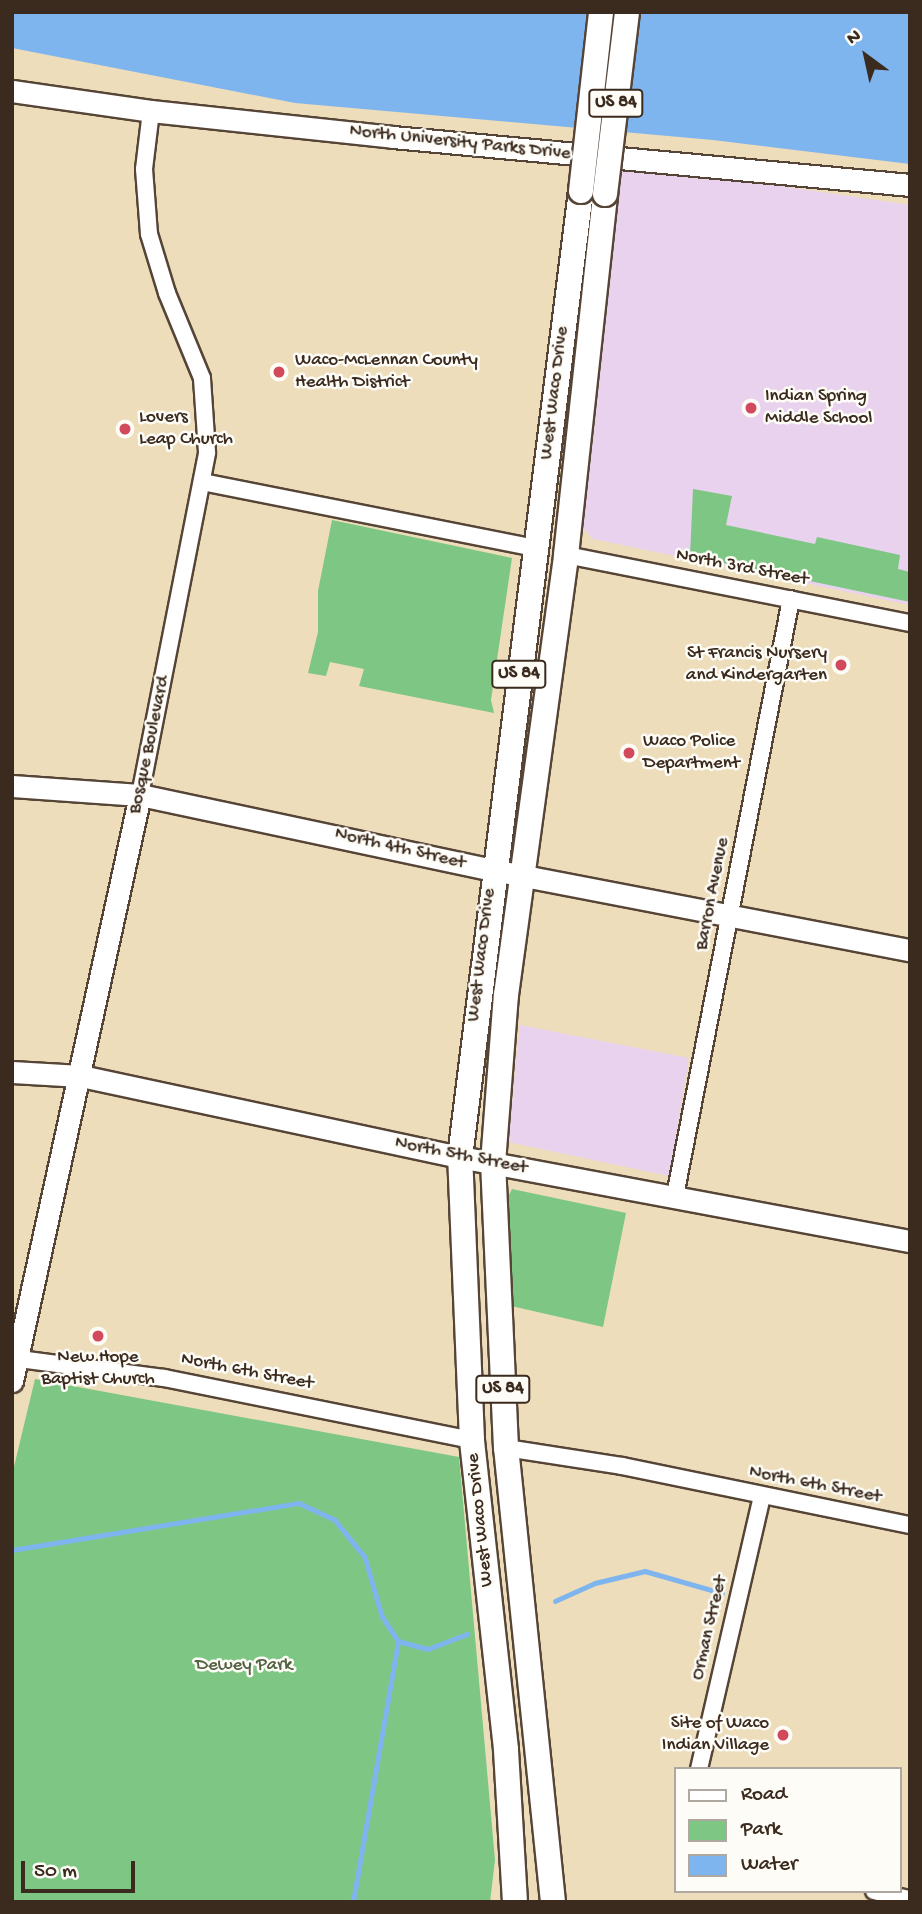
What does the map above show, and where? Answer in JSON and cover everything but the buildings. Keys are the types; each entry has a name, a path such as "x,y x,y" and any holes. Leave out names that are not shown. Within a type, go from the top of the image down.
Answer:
{"main road":[{"name":"West Waco Drive","path":"515,1902 506,1749 472,1440 460,1157 493,870 581,191 601,12"},
{"name":"West Waco Drive","path":"553,1902 506,1448 493,1163 506,995 566,555 626,12"}],"street":[{"name":"North University Parks Drive","path":"12,90 151,111 910,185"},
{"name":"Bosque Boulevard","path":"12,1381 140,795 202,482 207,411 202,378 167,293 149,234 144,169 151,111"},
{"path":"873,182 910,193"},
{"path":"202,482 536,548"},
{"name":"North 3rd Street","path":"566,555 910,623"},
{"name":"Barron Avenue","path":"675,1196 791,599"},
{"name":"North 4th Street","path":"12,786 140,795 493,870 910,950"},
{"name":"North 5th Street","path":"12,1072 80,1076 460,1157 910,1241"},
{"name":"North 6th Street","path":"15,1359 164,1378 472,1440"},
{"name":"North 6th Street","path":"506,1448 622,1466 762,1497 910,1525"},
{"name":"Orman Street","path":"699,1767 762,1497"},
{"path":"883,1893 910,1899"}],"shaded area":[{"name":"Indian Spring Middle School","path":"616,162 910,205 910,605 593,539 584,529 581,515"},
{"path":"520,1025 689,1058 669,1176 508,1142"}],"green space":[{"path":"693,489 732,496 726,525 815,544 817,537 900,555 898,569 910,572 910,602 690,556"},
{"path":"332,520 512,558 491,700 494,713 359,686 364,669 330,662 326,676 308,673 318,632 318,591"},
{"path":"512,1189 626,1213 603,1327 507,1305 504,1195 509,1195"},
{"name":"Dewey Park","path":"35,1379 459,1457 495,1860 490,1902 12,1902 12,1475"}],"water":[{"path":"12,12 910,12 910,164 713,140 295,103 12,48"}],"waterway":[{"path":"12,1550 299,1503 335,1520 365,1557 382,1616 398,1641 428,1649 467,1634"},
{"path":"555,1601 595,1583 645,1571 722,1593"},
{"path":"353,1902 398,1641"}],"place":[{"name":"Waco-McLennan County Health District","path":"279,372"},
{"name":"Indian Spring Middle School","path":"751,408"},
{"name":"Lovers Leap Church","path":"125,429"},
{"name":"St Francis Nursery and Kindergarten","path":"841,665"},
{"name":"Waco Police Department","path":"629,753"},
{"name":"New Hope Baptist Church","path":"98,1336"},
{"name":"Site of Waco Indian Village","path":"783,1735"}]}
